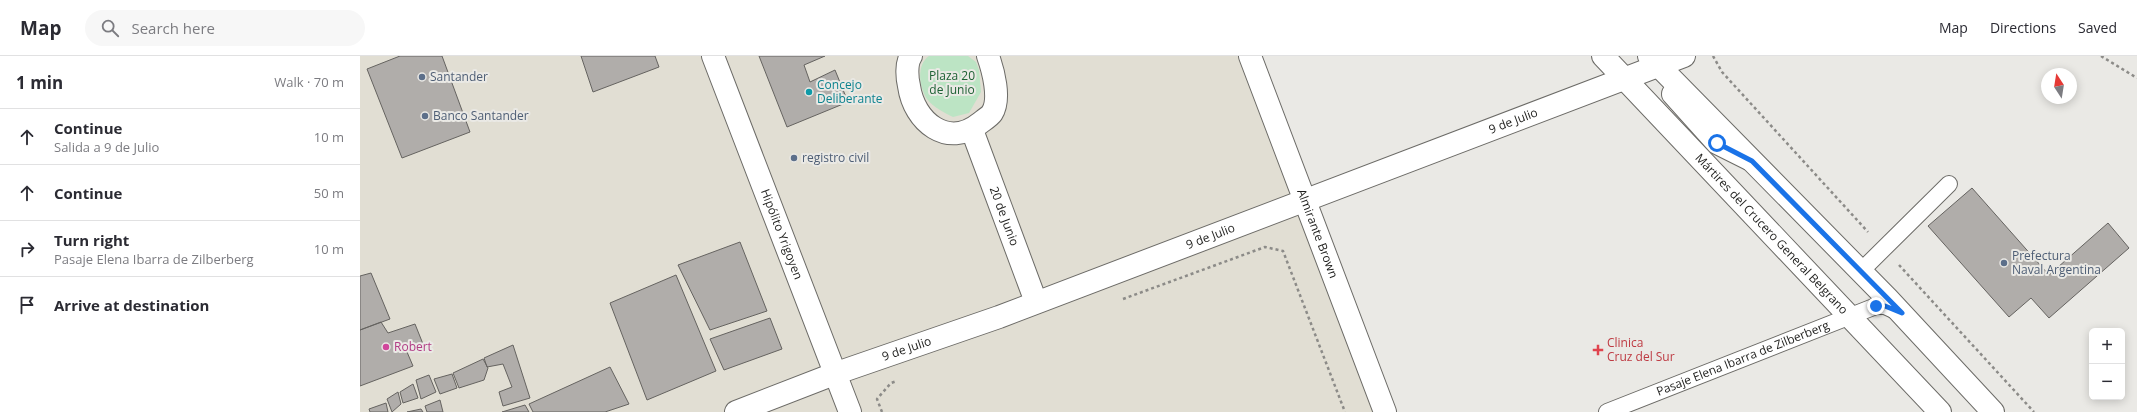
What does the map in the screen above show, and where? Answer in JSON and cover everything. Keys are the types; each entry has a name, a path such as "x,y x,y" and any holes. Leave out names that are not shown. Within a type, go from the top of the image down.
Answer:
{"street":[{"name":"Hipólito Yrigoyen","path":"713,56 834,374 850,412"},
{"path":"911,56 909,59 908,80 911,100 920,116 937,130 956,134 972,130 992,113 997,91 988,56"},
{"name":"Almirante Brown","path":"1250,56 1385,412"},
{"name":"Mártires del Crucero General Belgrano","path":"1604,56 1628,77 1940,412"},
{"name":"9 de Julio","path":"736,412 834,374 999,317 1628,77 1653,61 1684,56"},
{"path":"1653,61 1902,313 1993,412"},
{"path":"1628,77 1660,80 1717,143 1752,161"},
{"name":"20 de Junio","path":"972,130 1036,302"}],"lane":[{"path":"1861,271 1949,184"},
{"name":"Pasaje Elena Ibarra de Zilberberg","path":"1606,412 1876,306 1885,306 1902,313"}],"path":[{"path":"2101,56 2137,78"},
{"path":"1116,302 1265,247 1283,251 1345,412"},
{"path":"875,412 882,411 877,399 891,383 899,380"}],"shaded area":[{"path":"360,56 1250,56 1385,412 360,412"}],"green space":[{"name":"Plaza 20 de Junio","path":"929,56 968,56 976,62 979,70 981,92 969,113 953,117 943,112 927,99 922,88 920,76 922,65"}],"building":[{"name":"Banco Santander","path":"400,56 442,56 470,132 402,158 367,69"},
{"path":"581,56 655,56 659,67 593,92"},
{"name":"Concejo Deliberante","path":"759,56 825,56 804,65 810,82 835,70 848,102 787,127"},
{"path":"1972,188 2049,275 2108,223 2129,248 2049,318 2031,298 2009,317 1928,226"},
{"path":"740,242 767,311 710,330 678,265"},
{"path":"371,273 390,319 360,330 360,276"},
{"path":"676,275 716,371 647,400 610,303"},
{"path":"770,318 782,349 724,370 710,339"},
{"path":"381,322 388,333 415,324 423,344 407,352 413,366 360,386 360,330"},
{"path":"513,345 530,398 503,406 499,392 512,387 503,364 487,367 484,358"},
{"path":"483,359 488,368 484,380 459,388 453,373"},
{"path":"610,367 629,404 605,412 533,412 529,404"},
{"path":"452,374 457,388 440,394 434,379"},
{"path":"429,375 436,392 421,399 416,380"},
{"path":"413,384 418,398 403,403 400,392"},
{"path":"398,392 401,404 392,412 387,399"},
{"path":"440,400 443,412 427,412 425,406"},
{"path":"386,403 388,412 370,412 369,409"},
{"path":"525,405 529,412 502,412"},
{"path":"421,409 423,412 407,412"}],"place":[{"name":"Santander","path":"422,77"},
{"name":"Concejo Deliberante","path":"809,92"},
{"name":"Banco Santander","path":"425,116"},
{"name":"registro civil","path":"794,158"},
{"name":"Prefectura Naval Argentina","path":"2004,263"},
{"name":"Robert","path":"386,347"},
{"name":"Clinica Cruz del Sur","path":"1598,350"}],"route":[{"path":"1717,143 1752,161 1902,313 1885,306 1876,306"}]}
